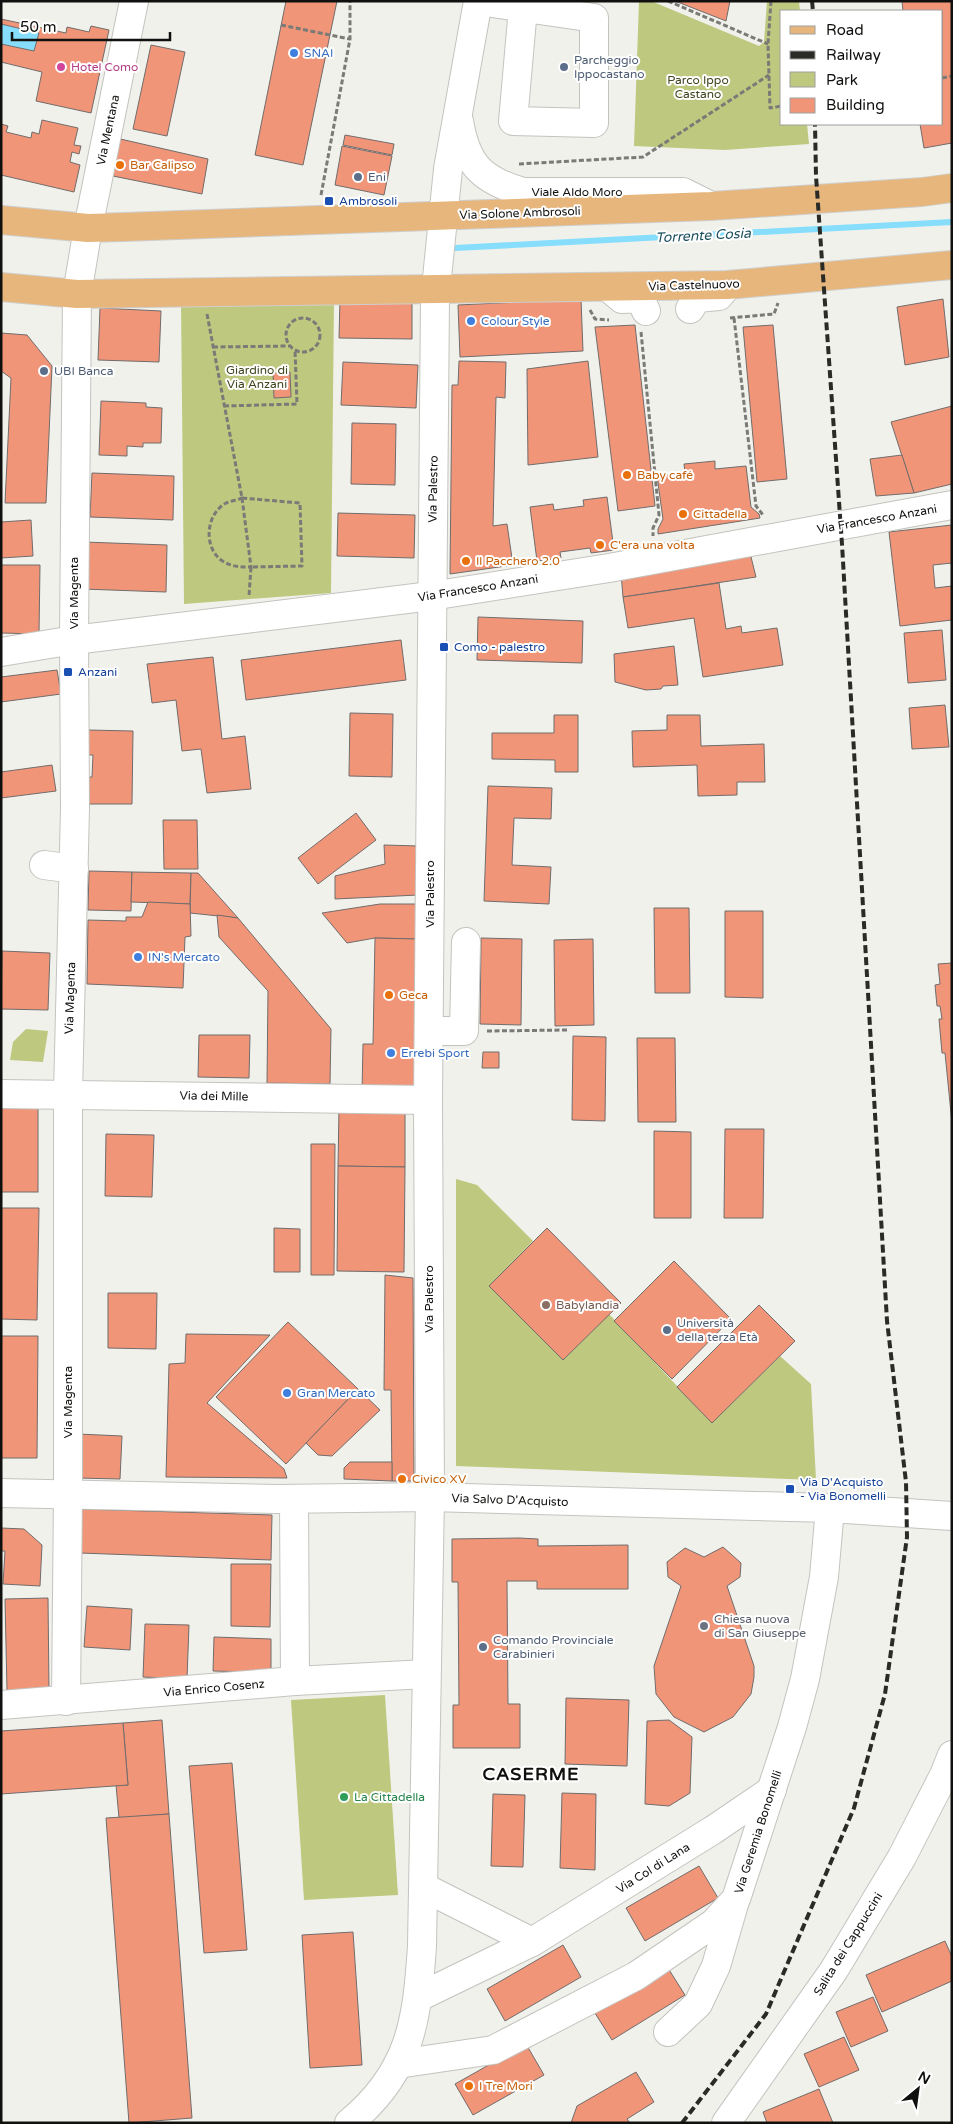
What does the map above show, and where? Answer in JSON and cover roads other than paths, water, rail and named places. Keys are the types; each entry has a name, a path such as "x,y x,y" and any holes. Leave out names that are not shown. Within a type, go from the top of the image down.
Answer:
{"main road":[{"name":"Via Solone Ambrosoli","path":"1,220 88,228 316,221 441,225 922,192 952,188"},
{"name":"Via Castelnuovo","path":"436,281 608,287 727,285 952,264"},
{"path":"1,286 77,294 202,293 436,281"}],"street":[{"name":"Via Mentana","path":"88,228 134,1"},
{"path":"478,1 594,18 594,123 514,122 523,8"},
{"name":"Viale Aldo Moro","path":"441,225 448,168 478,1"},
{"name":"Viale Aldo Moro","path":"458,112 462,139 467,154 483,174 494,182 523,192 683,192 711,206"},
{"name":"Via Palestro","path":"425,1888 426,1674 430,1498 428,1100 431,596 436,281 441,225"},
{"path":"77,294 88,228"},
{"path":"608,287 642,313 719,296 727,285"},
{"name":"Via Magenta","path":"66,1701 68,1094 75,808 74,640 77,294"},
{"name":"Via Francesco Anzani","path":"1,652 74,640 431,596 609,568 952,505"},
{"path":"44,865 74,869"},
{"path":"429,1031 464,1031 466,942"},
{"name":"Via dei Mille","path":"1,1094 428,1100"},
{"name":"Via Salvo D'Acquisto","path":"1,1493 294,1499 430,1498 830,1508 952,1516"},
{"path":"294,1499 295,1682"},
{"name":"Via Geremia Bonomelli","path":"398,2064 493,2050 636,1976 714,1923 736,1899 792,1727 807,1670 824,1577 830,1508"},
{"name":"Via Enrico Cosenz","path":"1,1705 295,1682 426,1674"},
{"name":"Salita dei Cappuccini","path":"726,2123 834,1970 902,1857 944,1775 952,1755"},
{"name":"Via Col di Lana","path":"419,1997 532,1942 713,1830 772,1790"},
{"path":"349,2123 371,2104 398,2064 413,2028 419,1997 425,1888 532,1942"},
{"path":"668,2032 698,2004 716,1966 736,1899"}],"water":[{"path":"1,24 39,33 34,51 1,44"}],"waterway":[{"name":"Torrente Cosia","path":"455,248 952,222"}],"railway":[{"path":"812,1 813,10"},
{"path":"682,2123 766,2014 854,1808 885,1694 907,1537 906,1482 887,1321 842,544 816,176 815,125"}],"place":[{"name":"SNAI","path":"294,53"},
{"name":"Hotel Como","path":"61,67"},
{"name":"Parcheggio Ippocastano","path":"564,67"},
{"name":"Bar Calipso","path":"120,165"},
{"name":"Eni","path":"358,177"},
{"name":"Ambrosoli","path":"329,201"},
{"name":"Colour Style","path":"471,321"},
{"name":"UBI Banca","path":"44,371"},
{"name":"Baby café","path":"627,475"},
{"name":"Cittadella","path":"683,514"},
{"name":"C'era una volta","path":"600,545"},
{"name":"Il Pacchero 2.0","path":"466,561"},
{"name":"Como - palestro","path":"444,647"},
{"name":"Anzani","path":"68,672"},
{"name":"IN's Mercato","path":"138,957"},
{"name":"Geca","path":"389,995"},
{"name":"Errebi Sport","path":"391,1053"},
{"name":"Babylandia","path":"546,1305"},
{"name":"Università della terza Età","path":"667,1330"},
{"name":"Gran Mercato","path":"287,1393"},
{"name":"Civico XV","path":"402,1479"},
{"name":"Via D'Acquisto - Via Bonomelli","path":"790,1489"},
{"name":"Chiesa nuova di San Giuseppe","path":"704,1626"},
{"name":"Comando Provinciale Carabinieri","path":"483,1647"},
{"name":"La Cittadella","path":"344,1797"},
{"name":"I Tre Mori","path":"469,2086"}],"district":[{"name":"CASERME","path":"531,1774"}],"park label":[{"name":"Parco Ippo Castano","path":"698,87"},
{"name":"Giardino di Via Anzani","path":"257,377"}]}
